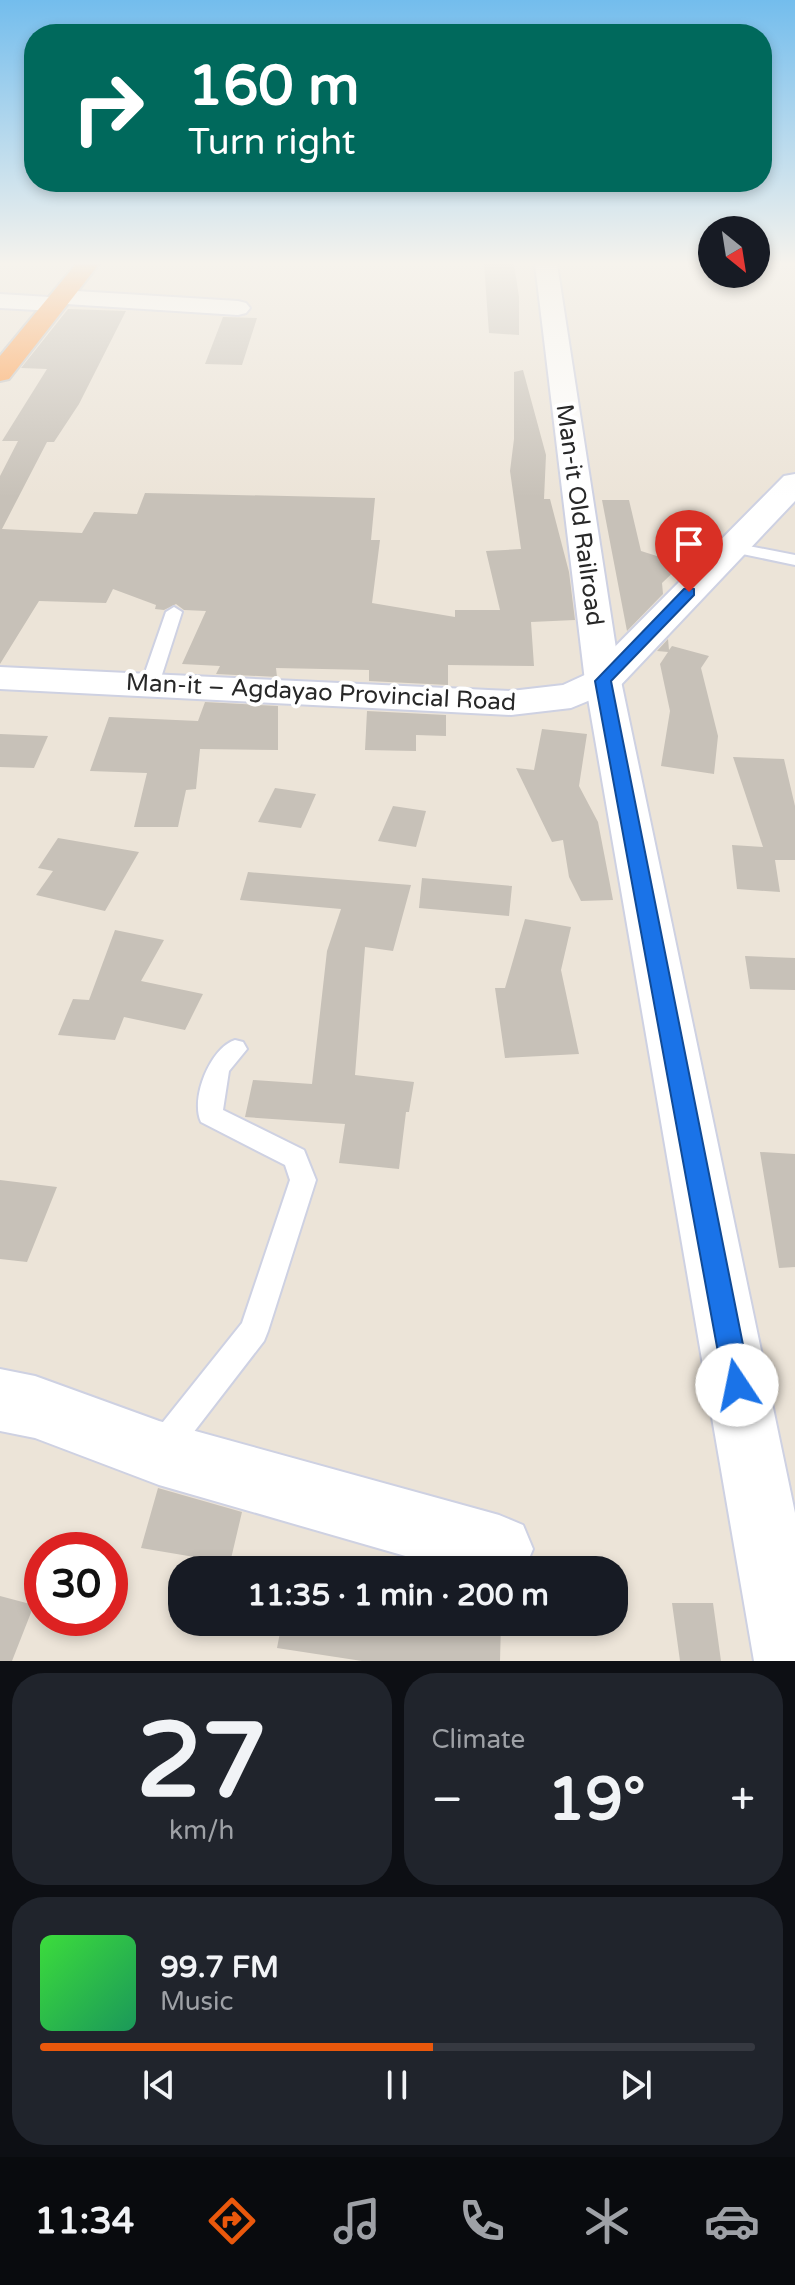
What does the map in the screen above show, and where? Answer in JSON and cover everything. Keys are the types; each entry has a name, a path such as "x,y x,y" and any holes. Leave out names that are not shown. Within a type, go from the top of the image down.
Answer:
{"highway":[{"path":"0,373 25,342"}],"street":[{"name":"Man-it Old Railroad","path":"557,342 603,681 790,1661"},
{"name":"Man-it – Agdayao Provincial Road","path":"0,678 511,703 571,696 603,681 795,483"},
{"path":"0,1400 35,1407 159,1453 499,1549"}],"lane":[{"path":"733,548 795,560"},
{"path":"150,684 174,612"},
{"path":"159,1453 254,1331 303,1180 295,1158 210,1115 218,1067 235,1049"}],"building":[{"path":"42,342 111,342 79,404 54,442 47,442 2,529 82,533 94,512 137,514 145,493 375,498 371,540 380,540 372,603 455,617 455,610 500,610 486,551 521,549 510,471 514,439 514,372 523,370 546,455 544,499 550,499 569,572 575,620 531,622 534,666 448,665 448,685 369,681 369,670 276,668 277,677 216,674 220,666 182,664 206,611 184,610 176,604 164,610 155,609 156,605 113,589 106,603 39,601 0,664 0,476 18,441 2,441 47,369 21,368"},
{"path":"214,342 249,342 242,365 205,364"},
{"path":"602,500 629,500 641,551 682,564 662,583 663,594 627,631"},
{"path":"668,639 669,650 672,646 709,656 701,668 718,736 714,774 661,766 670,711 660,664 668,652 657,651"},
{"path":"205,702 278,706 278,750 200,749 196,789 186,790 178,827 134,827 147,773 90,771 109,717 198,721"},
{"path":"367,711 446,715 446,736 416,735 416,751 365,750"},
{"path":"542,729 587,734 579,786 598,822 613,900 581,901 569,877 563,840 552,842 516,768 534,770"},
{"path":"0,734 48,736 34,768 0,767"},
{"path":"733,757 784,759 795,806 795,860 775,860 780,892 737,889 732,845 763,847"},
{"path":"275,788 316,794 301,828 258,822"},
{"path":"393,806 426,811 416,847 378,841"},
{"path":"58,838 139,852 105,911 36,895 53,871 38,868"},
{"path":"248,872 411,885 393,951 365,947 355,1075 414,1082 409,1112 406,1112 399,1169 339,1163 345,1124 245,1117 253,1080 312,1084 327,951 341,909 240,900"},
{"path":"422,878 512,886 509,916 419,908"},
{"path":"525,919 571,927 561,970 579,1054 505,1058 495,988 505,988"},
{"path":"115,930 164,940 141,981 203,994 185,1030 124,1017 115,1040 58,1035 73,999 89,1000"},
{"path":"745,956 795,958 795,990 750,989"},
{"path":"760,1152 795,1154 795,1267 779,1268"},
{"path":"0,1180 57,1187 27,1262 0,1259"},
{"path":"158,1488 242,1512 232,1556 188,1556 141,1548"},
{"path":"0,1596 24,1602 24,1630 12,1661 0,1661"},
{"path":"672,1603 713,1603 721,1661 680,1661"},
{"path":"279,1636 501,1636 500,1661 362,1661 277,1648"}],"route":[{"path":"689,592 603,681 737,1385"}]}
